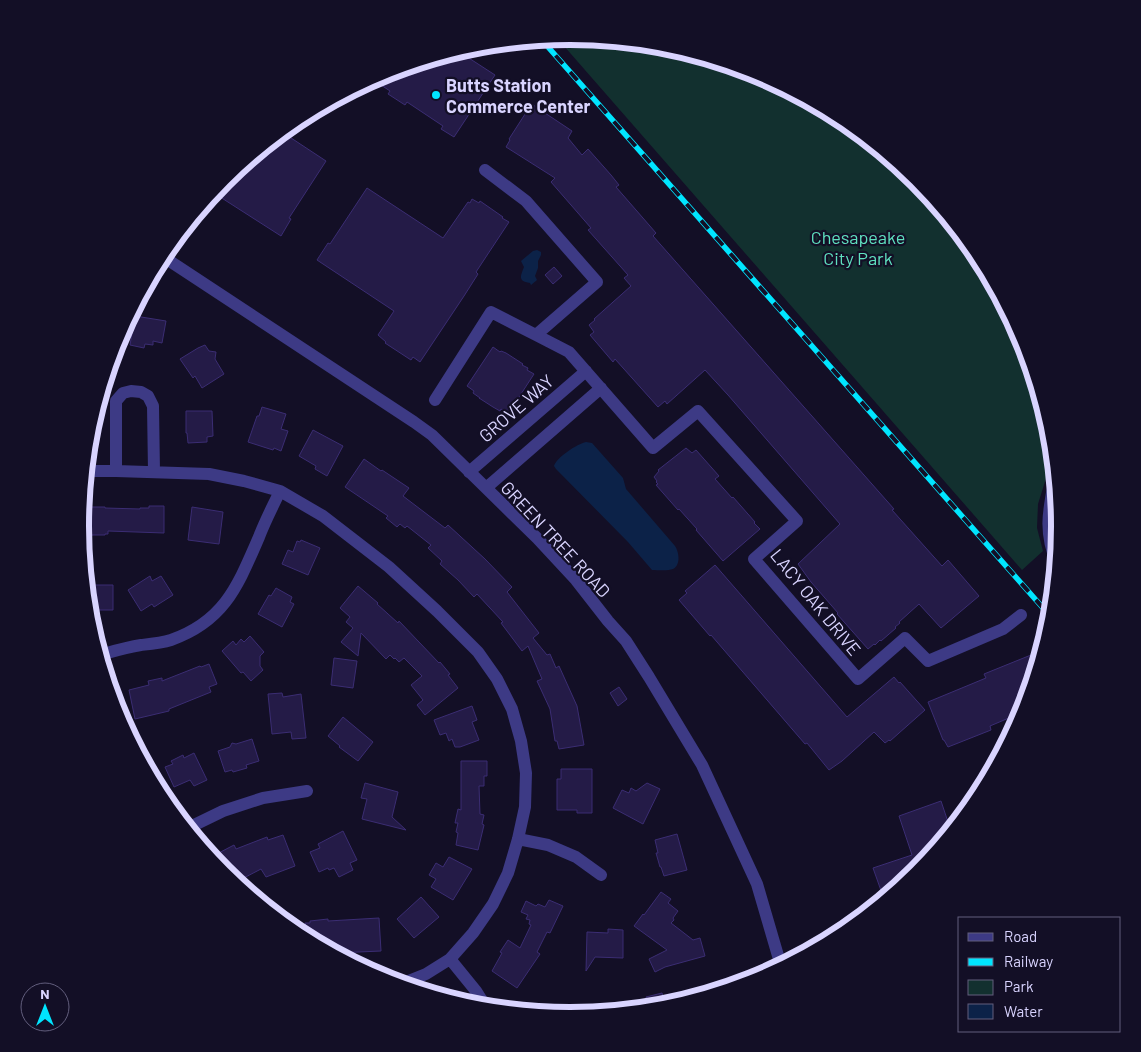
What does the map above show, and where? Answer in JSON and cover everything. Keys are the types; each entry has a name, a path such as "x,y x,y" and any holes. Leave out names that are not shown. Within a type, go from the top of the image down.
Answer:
{"street":[{"path":"485,170 526,201 597,282 536,335"},
{"name":"GREEN TREE ROAD","path":"170,261 414,422 432,436 537,538 576,580 626,642 650,677 702,765 757,884 779,959"},
{"name":"LACY OAK DRIVE","path":"434,400 491,312 569,352 653,448 698,411 797,521 754,559 858,679 904,638 928,662 1003,628 1021,615"},
{"name":"GROVE WAY","path":"469,472 586,371"},
{"path":"486,488 601,388"},
{"path":"116,471 116,401 123,393 130,391 141,392 148,396 153,406 154,472"},
{"path":"93,471 209,474 244,481 280,492 323,516 389,567 478,652 497,680 512,709 521,741 526,773 525,807 518,839 508,873 493,904 474,933 450,959 426,974 412,980"},
{"path":"107,652 121,648 170,641 194,630 215,614 232,594 280,492"},
{"path":"1050,500 1048,521 1051,544"},
{"path":"194,825 222,812 263,798 306,791"},
{"path":"518,839 548,845 576,857 601,874"},
{"path":"450,959 481,999"}],"green space":[{"name":"Chesapeake City Park","path":"563,45 602,46 664,54 695,61 755,82 811,109 838,126 888,164 932,209 970,259 1002,313 1026,371 1035,402 1048,472 1038,504 1037,528 1043,551 1022,570"}],"water":[{"path":"537,250 541,252 541,255 535,276 537,280 531,285 521,278 524,267 521,261"},
{"path":"586,442 592,443 623,478 626,489 675,546 678,552 676,567 666,570 652,570 628,542 556,469 554,466 556,462 563,455"}],"building":[{"name":"Butts Station Commerce Center","path":"466,56 495,75 454,137 441,129 443,126 407,102 405,105 388,94 390,91 380,85 446,61"},
{"path":"533,105 572,131 568,138 582,155 588,149 611,175 619,185 616,187 656,233 653,236 894,509 892,510 942,566 948,560 979,596 941,628 919,604 899,622 896,628 868,649 837,614 798,564 840,524 728,395 705,370 667,404 665,401 658,407 615,359 613,362 590,335 594,332 589,325 594,319 631,286 624,278 628,275 588,230 591,228 551,182 555,178 506,147 527,111"},
{"path":"289,136 326,161 289,218 291,219 281,236 220,197 253,164"},
{"path":"367,188 443,238 472,199 479,203 480,201 509,222 476,272 478,274 420,362 413,357 411,360 385,343 378,335 394,311 317,260 328,243 330,244"},
{"path":"554,267 562,276 553,284 545,275"},
{"path":"137,316 166,321 162,343 153,341 153,345 145,344 144,348 130,345 133,326"},
{"path":"205,345 209,351 216,352 215,359 224,374 202,388 195,376 193,378 180,359"},
{"path":"493,347 523,364 528,368 527,370 534,374 508,414 479,398 467,386"},
{"path":"262,407 286,414 281,429 288,431 281,451 248,442"},
{"path":"186,411 212,411 213,436 207,437 207,442 188,443"},
{"path":"313,430 343,446 327,476 315,469 316,466 299,456"},
{"path":"686,448 692,453 696,450 719,476 715,479 760,529 723,561 697,529 656,485 658,484 654,477 658,470"},
{"path":"364,459 409,488 403,496 445,528 448,525 512,587 507,592 539,633 533,638 547,655 550,654 556,668 559,666 577,706 584,745 559,749 557,741 555,741 550,709 537,681 542,679 528,646 522,651 501,623 503,622 477,594 474,597 440,564 442,561 428,548 431,545 407,526 405,528 400,524 397,527 386,518 388,516 345,487"},
{"path":"149,506 164,506 164,533 108,531 108,534 92,535 90,539 90,507 149,508"},
{"path":"192,507 223,512 219,544 188,540"},
{"path":"301,540 320,548 308,575 282,564 288,550 293,552 297,541 300,542"},
{"path":"715,565 847,717 894,677 925,710 890,741 885,743 874,732 842,761 829,770 679,600 687,593 685,591"},
{"path":"150,576 152,581 161,576 173,595 154,607 152,604 141,611 128,590"},
{"path":"94,585 113,585 113,610 97,610"},
{"path":"358,586 398,623 399,621 440,662 458,688 425,715 417,705 423,700 411,685 422,676 404,658 399,662 390,655 386,659 361,633 358,656 341,642 353,628 346,622 350,617 340,608"},
{"path":"276,588 292,597 290,602 294,604 282,627 258,614 269,595 271,596"},
{"path":"250,636 264,652 260,656 260,666 263,670 251,681 243,672 241,673 222,651 233,641 236,645 241,639 244,642"},
{"path":"1031,655 1032,659 1012,717 990,726 991,730 948,747 943,740 928,702 986,678 984,674"},
{"path":"334,658 357,661 353,688 331,685"},
{"path":"209,664 217,684 209,687 211,692 169,709 169,711 135,719 129,690 149,685 148,681 162,678 162,681"},
{"path":"619,687 627,699 618,706 610,693"},
{"path":"282,693 283,697 301,694 306,738 292,739 291,732 272,734 268,694"},
{"path":"472,706 477,720 472,722 479,740 455,747 452,739 449,741 446,733 440,735 434,720"},
{"path":"343,717 373,742 358,761 328,736"},
{"path":"252,739 259,761 246,765 247,768 225,772 218,751 230,747 232,743 236,744"},
{"path":"194,753 207,780 194,786 190,780 174,787 165,767 173,764 171,761 183,755 184,758"},
{"path":"461,761 487,761 487,776 484,776 484,786 479,786 480,814 484,815 482,824 484,825 478,850 456,845 458,823 455,823 458,809 461,810"},
{"path":"561,769 592,769 592,813 577,813 577,810 557,810 557,779 561,779"},
{"path":"365,783 398,792 392,817 406,830 362,819 367,799 361,798"},
{"path":"647,783 660,789 643,824 613,808 622,790 629,793 631,788 636,791"},
{"path":"941,801 948,823 911,866 882,893 873,868 912,855 899,816"},
{"path":"343,831 357,860 350,863 353,870 339,877 334,868 329,870 328,868 319,872 310,852 320,848 318,844"},
{"path":"677,834 687,870 664,876 656,853 658,853 655,840"},
{"path":"283,835 295,866 266,877 261,869 243,878 218,853 234,845 236,849 267,837 268,840"},
{"path":"449,857 472,869 453,900 431,887 436,879 429,875 436,863 443,867"},
{"path":"661,892 671,899 668,903 678,911 671,923 693,940 700,938 705,956 665,967 655,972 649,959 667,950 634,926"},
{"path":"421,897 439,917 414,938 397,919"},
{"path":"549,900 563,906 550,933 547,932 537,952 540,954 517,988 492,971 502,953 500,952 508,940 520,948 531,925 529,924 530,920 526,919 528,915 521,912 526,901 536,906 538,904 545,907"},
{"path":"379,918 381,951 349,952 305,927 305,923 310,923 310,921 328,919 328,921"},
{"path":"608,929 623,930 623,958 595,957 586,971 587,932 608,933"},
{"path":"662,993 664,998 647,1001 646,997"}],"railway":[{"path":"547,46 1044,609"}],"place":[{"name":"Butts Station Commerce Center","path":"436,95"}]}
